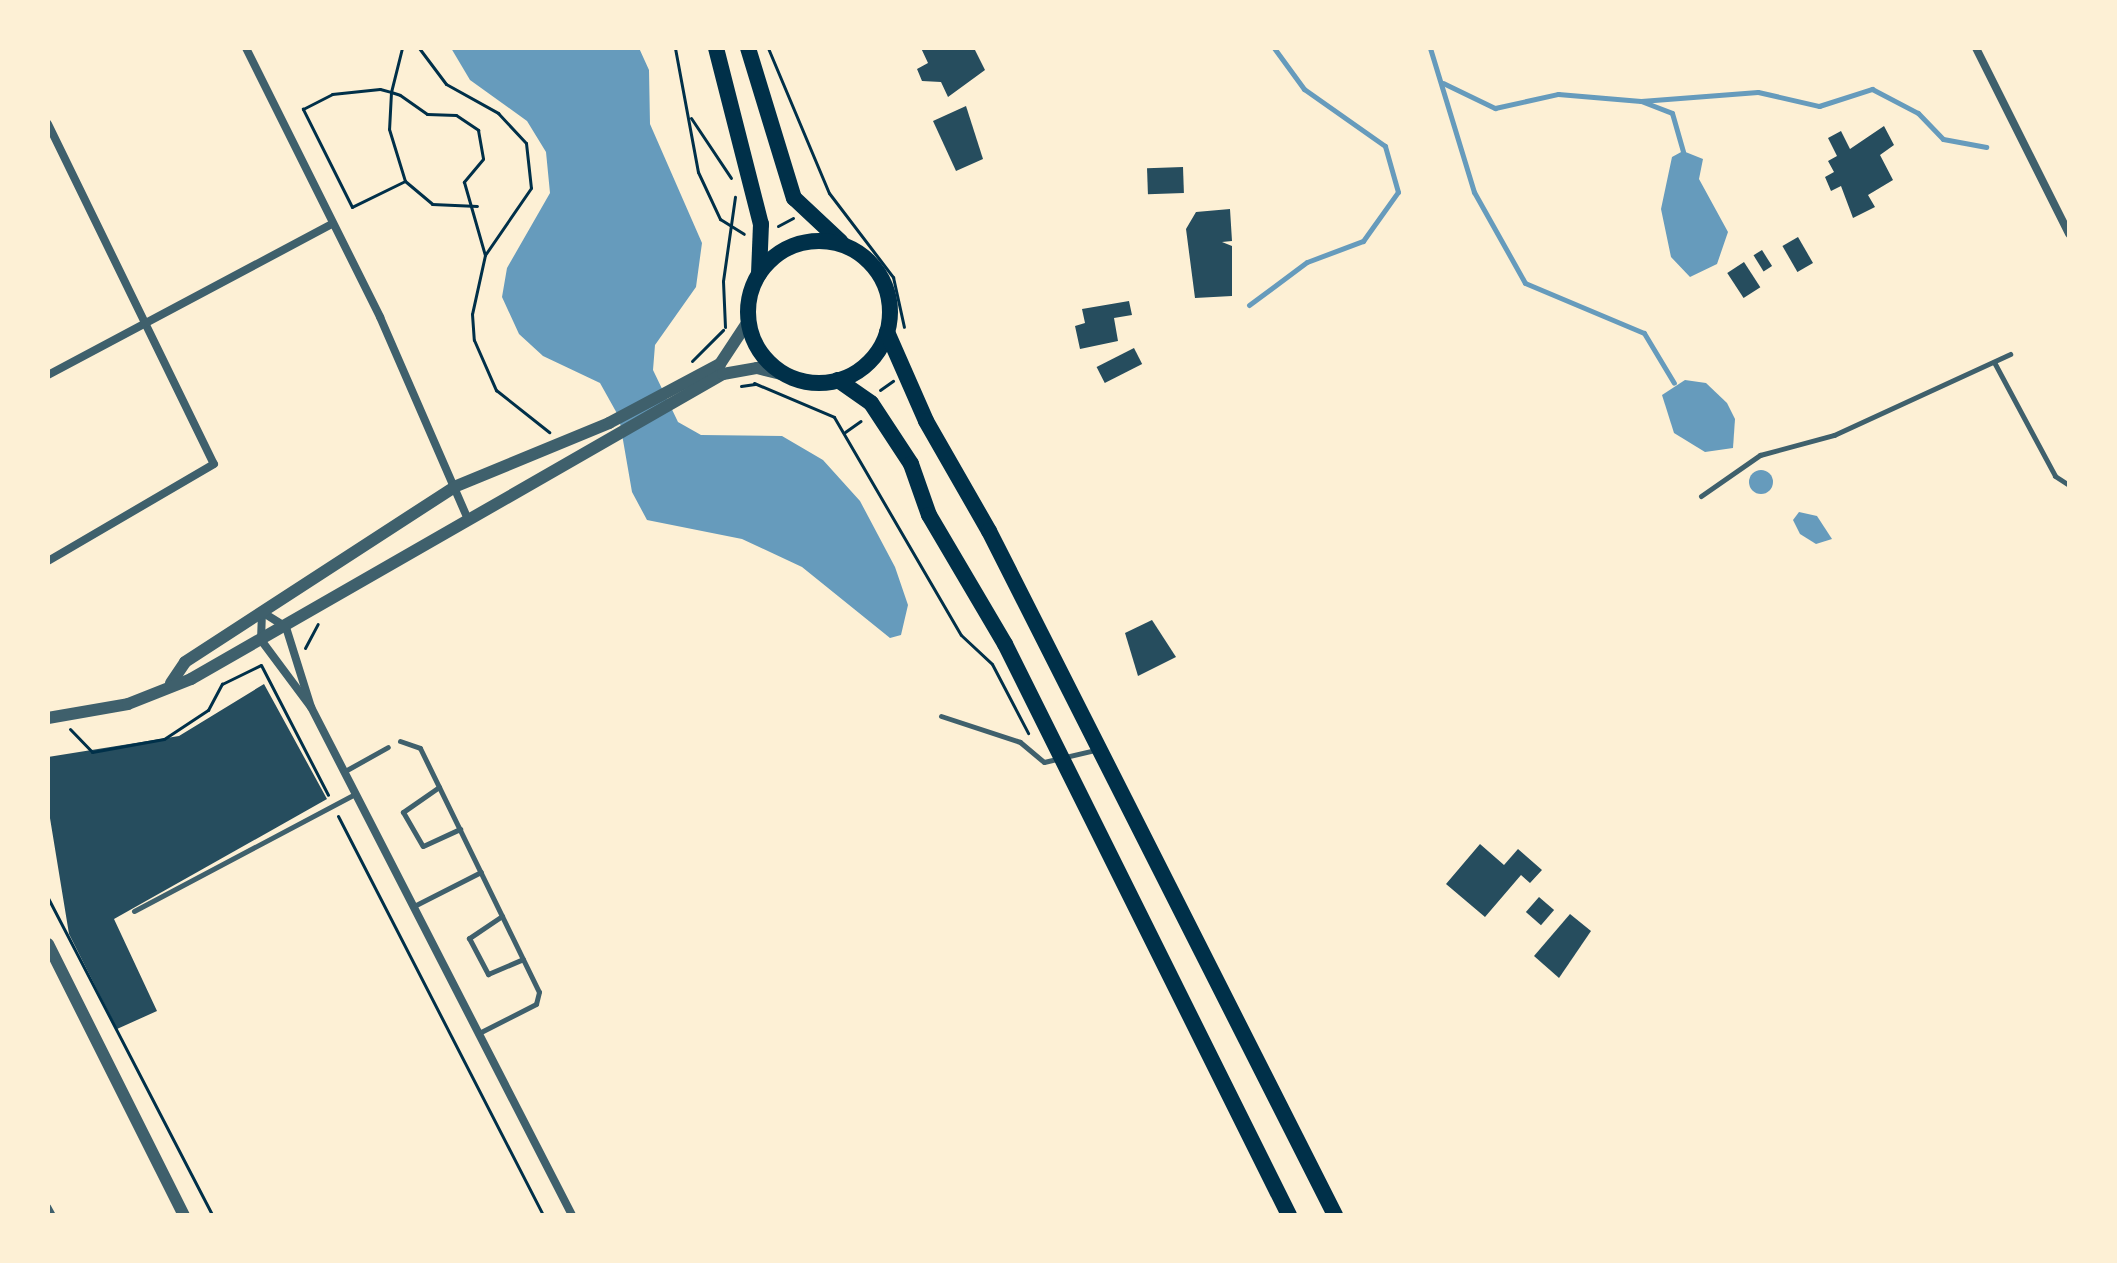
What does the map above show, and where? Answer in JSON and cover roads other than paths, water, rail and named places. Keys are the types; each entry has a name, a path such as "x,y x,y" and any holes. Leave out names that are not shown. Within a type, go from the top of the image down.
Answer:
{"main road":[{"path":"716,48 761,232 759,274 749,320 770,363 790,376 838,380 871,403 897,440 929,515 1064,763 1289,1215"},
{"path":"748,48 786,180 804,211 883,281 887,332 931,432 1100,748 1335,1215"},
{"path":"759,274 797,244 845,245"},
{"path":"838,380 877,354 887,332"}],"street":[{"path":"246,48 332,224 468,519"},
{"path":"1976,48 2069,234"},
{"path":"48,124 214,464 48,561"},
{"path":"48,375 332,224"},
{"path":"680,392 734,348 749,320"},
{"path":"171,683 185,662 454,487 610,427 680,392 745,368 790,376"},
{"path":"48,718 128,704 261,640 468,519 610,427"},
{"path":"262,612 286,627 311,707"},
{"path":"262,612 261,640 311,707 572,1215"},
{"path":"48,944 184,1215"}],"lane":[{"path":"1701,496 1760,455 1834,435 2010,354"},
{"path":"1994,362 2055,476 2069,485"},
{"path":"941,716 1020,742 1044,762 1064,763 1100,748"},
{"path":"400,741 420,748 523,959 539,1001 479,1033"},
{"path":"344,771 388,747"},
{"path":"439,787 403,812 423,846 460,829"},
{"path":"134,911 355,793"},
{"path":"414,906 481,872"},
{"path":"502,916 469,938 488,974 523,959"},
{"path":"48,1206 53,1215"}],"water":[{"path":"451,48 639,48 649,70 650,124 702,243 696,287 655,345 653,370 678,422 701,435 782,436 823,460 860,501 895,567 908,605 901,635 890,638 802,567 742,539 647,520 632,492 619,417 600,383 543,356 519,334 502,297 507,268 550,193 546,152 527,121 470,80"},
{"path":"1683,151 1703,159 1699,179 1728,232 1717,264 1690,277 1671,257 1661,209 1672,157"},
{"path":"1685,380 1706,383 1727,403 1735,419 1733,448 1705,452 1674,433 1662,395"},
{"path":"1761,470 1772,477 1773,482 1766,493 1761,494 1750,487 1749,482 1756,471"},
{"path":"1799,512 1817,516 1832,539 1816,544 1800,534 1793,520"}],"waterway":[{"path":"1249,305 1307,262 1363,241 1398,192 1385,146 1304,89 1274,48"},
{"path":"1430,48 1474,192 1525,283 1644,333 1674,383"},
{"path":"1443,83 1495,108 1558,94 1641,101 1672,113 1683,151"},
{"path":"1641,101 1758,92 1819,106 1872,89 1918,113 1943,139 1986,147"}]}
